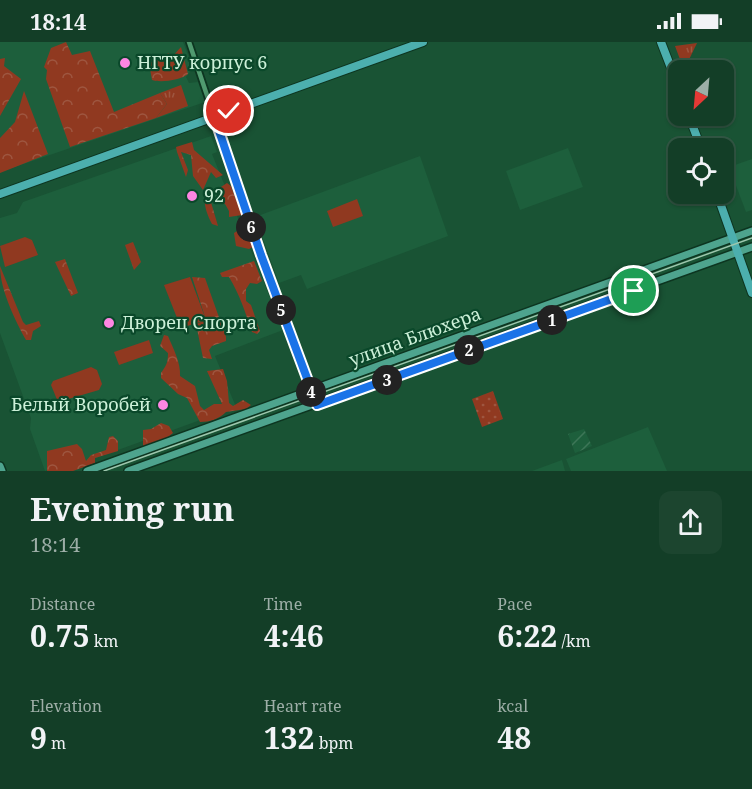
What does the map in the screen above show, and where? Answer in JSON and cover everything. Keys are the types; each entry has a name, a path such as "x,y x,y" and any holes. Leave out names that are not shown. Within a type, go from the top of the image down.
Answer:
{"main road":[{"path":"0,194 423,42"},
{"path":"661,42 668,60"},
{"path":"721,204 752,293"}],"street":[{"path":"189,42 317,405"},
{"name":"улица Блюхера","path":"87,471 752,231"},
{"name":"улица Блюхера","path":"128,471 752,247"},
{"path":"0,466 2,471"}],"shaded area":[{"path":"0,42 183,42 193,68 186,77 189,83 198,82 205,102 0,172"},
{"path":"211,136 217,152 212,154 283,330 215,356 236,407 63,470 60,466 45,471 30,429 31,418 0,333 0,218 17,213 23,202"},
{"path":"568,148 583,187 520,210 506,171"},
{"path":"420,156 448,236 307,289 301,275 279,283 255,217"},
{"path":"752,159 752,210 746,212 734,180 734,165"},
{"path":"648,427 667,471 571,471 566,459"},
{"path":"584,429 592,446 575,453 568,434"},
{"path":"562,460 565,471 532,471"}],"green space":[{"path":"66,42 72,55 90,51 114,112 160,93 167,104 156,118 70,147 46,79 47,70 44,67 51,48"},
{"path":"697,43 689,60 680,60 675,46"},
{"path":"181,47 188,74 171,80 152,80 149,63 166,57 168,53 172,57"},
{"path":"5,58 4,66 21,79 0,116 0,59"},
{"path":"181,85 188,106 156,118 167,104 160,93"},
{"path":"24,91 48,154 0,173 0,138 15,122"},
{"path":"192,142 194,150 223,175 216,178 211,172 203,190 193,176 191,155 181,152 188,170 186,177 177,152 176,147"},
{"path":"227,183 231,186 242,215 229,217 225,204 219,203 221,187"},
{"path":"206,194 210,199 218,226 212,224 207,214"},
{"path":"357,199 363,216 333,227 327,211"},
{"path":"242,228 248,234 253,247 249,249 236,246 234,233"},
{"path":"25,237 32,240 38,255 5,267 0,246"},
{"path":"133,242 141,262 134,270 125,245"},
{"path":"65,259 78,293 71,296 55,262"},
{"path":"254,261 262,281 257,284 250,283 246,289 246,301 251,305 260,331 257,334 252,332 229,277 222,277 220,273"},
{"path":"0,266 23,322 26,325 39,321 41,326 33,331 31,340 26,340 9,305"},
{"path":"190,277 206,320 181,328 164,285"},
{"path":"192,277 205,278 226,337 226,341 212,346 209,350 212,359 203,358 196,324 206,320"},
{"path":"164,335 168,336 174,351 180,376 195,386 200,406 204,410 214,404 222,404 207,371 223,369 227,381 229,403 233,406 243,400 251,405 246,409 226,412 214,420 200,422 187,398 178,394 161,378 168,356 168,353 160,346"},
{"path":"149,340 153,353 119,365 114,352"},
{"path":"91,367 97,370 102,384 99,390 58,402 51,385 53,381"},
{"path":"493,391 503,419 482,427 472,399"},
{"path":"161,423 169,426 173,433 164,440 143,446 143,430 151,429"},
{"path":"113,436 118,441 118,451 95,458 95,463 73,471 47,471 47,451 77,444 82,449 86,461 91,455 106,450 109,437"}],"tram line":[{"path":"104,471 752,238"}],"place":[{"name":"НГТУ корпус 6","path":"125,63"},
{"name":"92","path":"192,196"},
{"name":"Дворец Спорта","path":"109,323"},
{"name":"Белый Воробей","path":"163,405"}],"route":[{"path":"229,111 214,116 233,178 317,405 634,291"}]}
